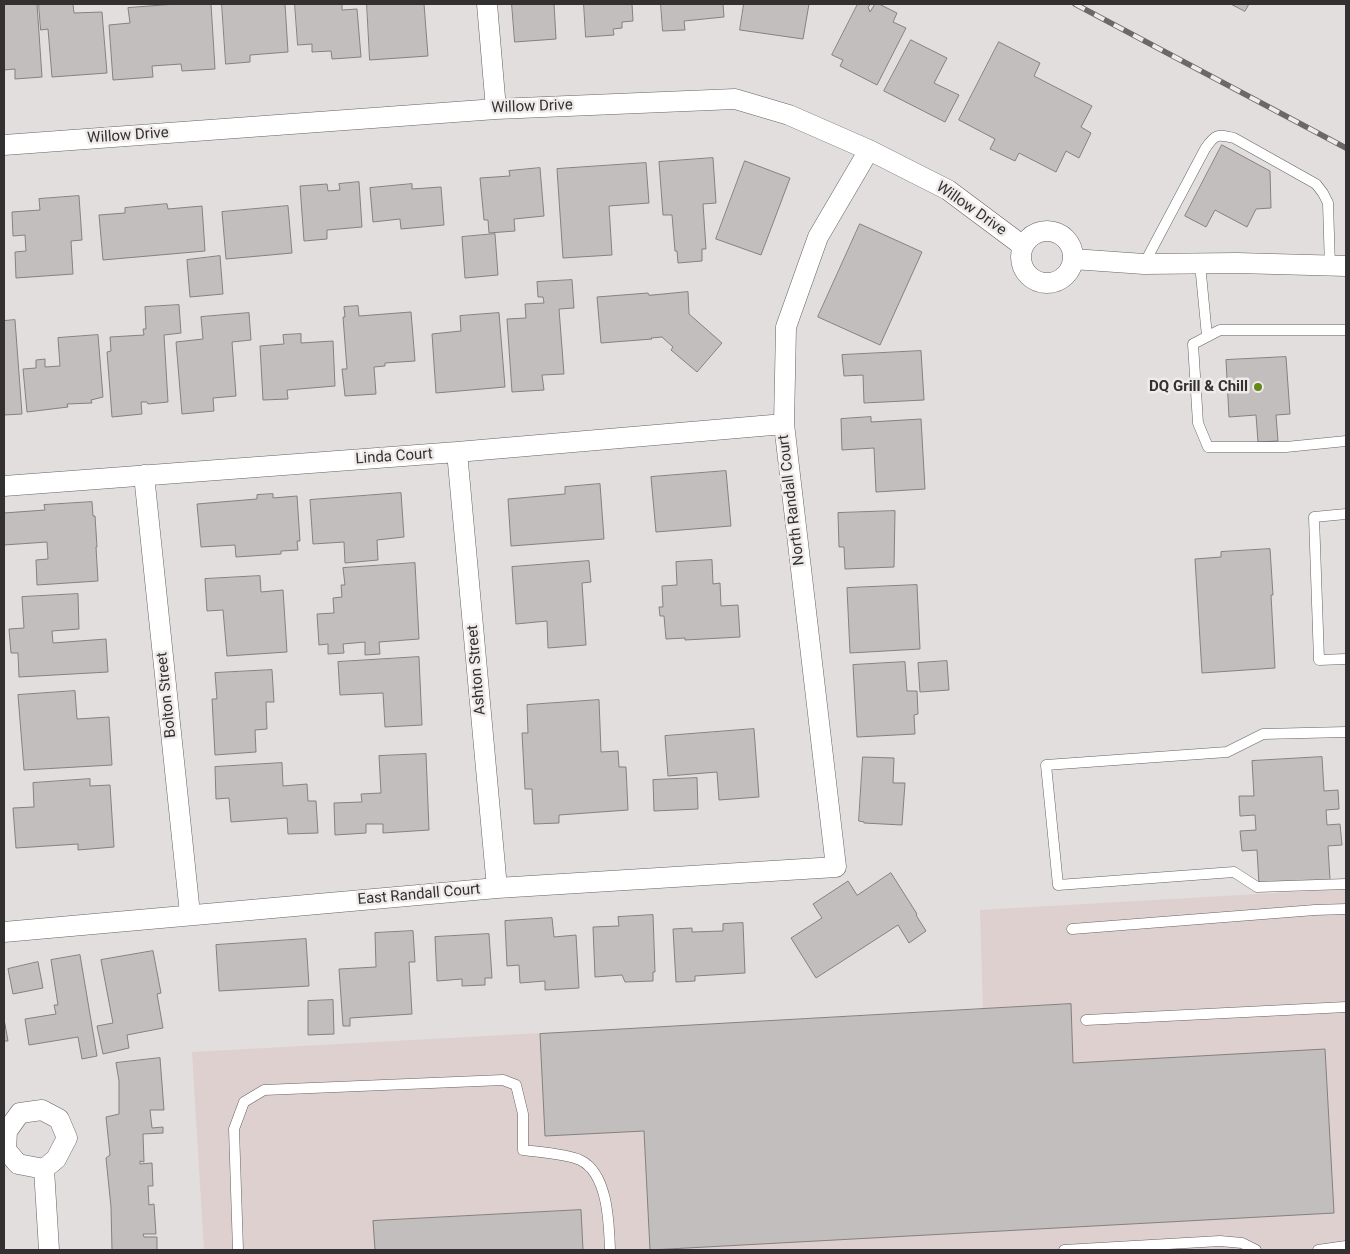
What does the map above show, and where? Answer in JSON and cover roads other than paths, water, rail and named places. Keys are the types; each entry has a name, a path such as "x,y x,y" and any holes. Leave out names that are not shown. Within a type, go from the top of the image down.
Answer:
{"street":[{"path":"487,4 496,108"},
{"name":"Willow Drive","path":"4,145 496,108 735,99 789,115 869,150 948,190 1023,246"},
{"name":"North Randall Court","path":"836,867 784,424 786,327 818,237 869,150"},
{"path":"1054,231 1068,242 1072,250 1073,259 1071,267 1060,280 1052,283 1036,281 1029,277 1021,262 1023,246 1028,238 1036,233 1054,231"},
{"path":"1073,259 1144,264 1238,262 1338,266"},
{"name":"Linda Court","path":"4,486 457,452 784,424"},
{"name":"Ashton Street","path":"457,452 497,888"},
{"name":"Bolton Street","path":"144,475 190,914"},
{"name":"East Randall Court","path":"4,932 497,888 836,867"},
{"path":"44,1169 49,1250"}],"lane":[{"path":"1144,264 1204,149 1212,138 1221,135 1234,138 1316,184 1328,203 1338,266"},
{"path":"1200,264 1207,336"},
{"path":"1346,330 1220,330 1193,344 1198,423 1208,447 1286,447 1346,441"},
{"path":"1346,514 1314,517 1319,660 1346,659"},
{"path":"1346,732 1263,734 1227,752 1046,765 1058,885 1234,872 1256,887 1346,884"},
{"path":"1072,929 1346,909"},
{"path":"1086,1020 1346,1007"},
{"path":"238,1250 234,1129 244,1102 264,1090 503,1080 516,1085 523,1114 523,1150 578,1159 592,1166 599,1181 609,1214 610,1250"},
{"path":"1064,1250 1204,1246 1242,1243 1256,1250"},
{"path":"1318,1250 1346,1246"}],"railway":[{"path":"1075,4 1346,148"}],"place":[{"name":"DQ Grill & Chill","path":"1258,387"}]}
